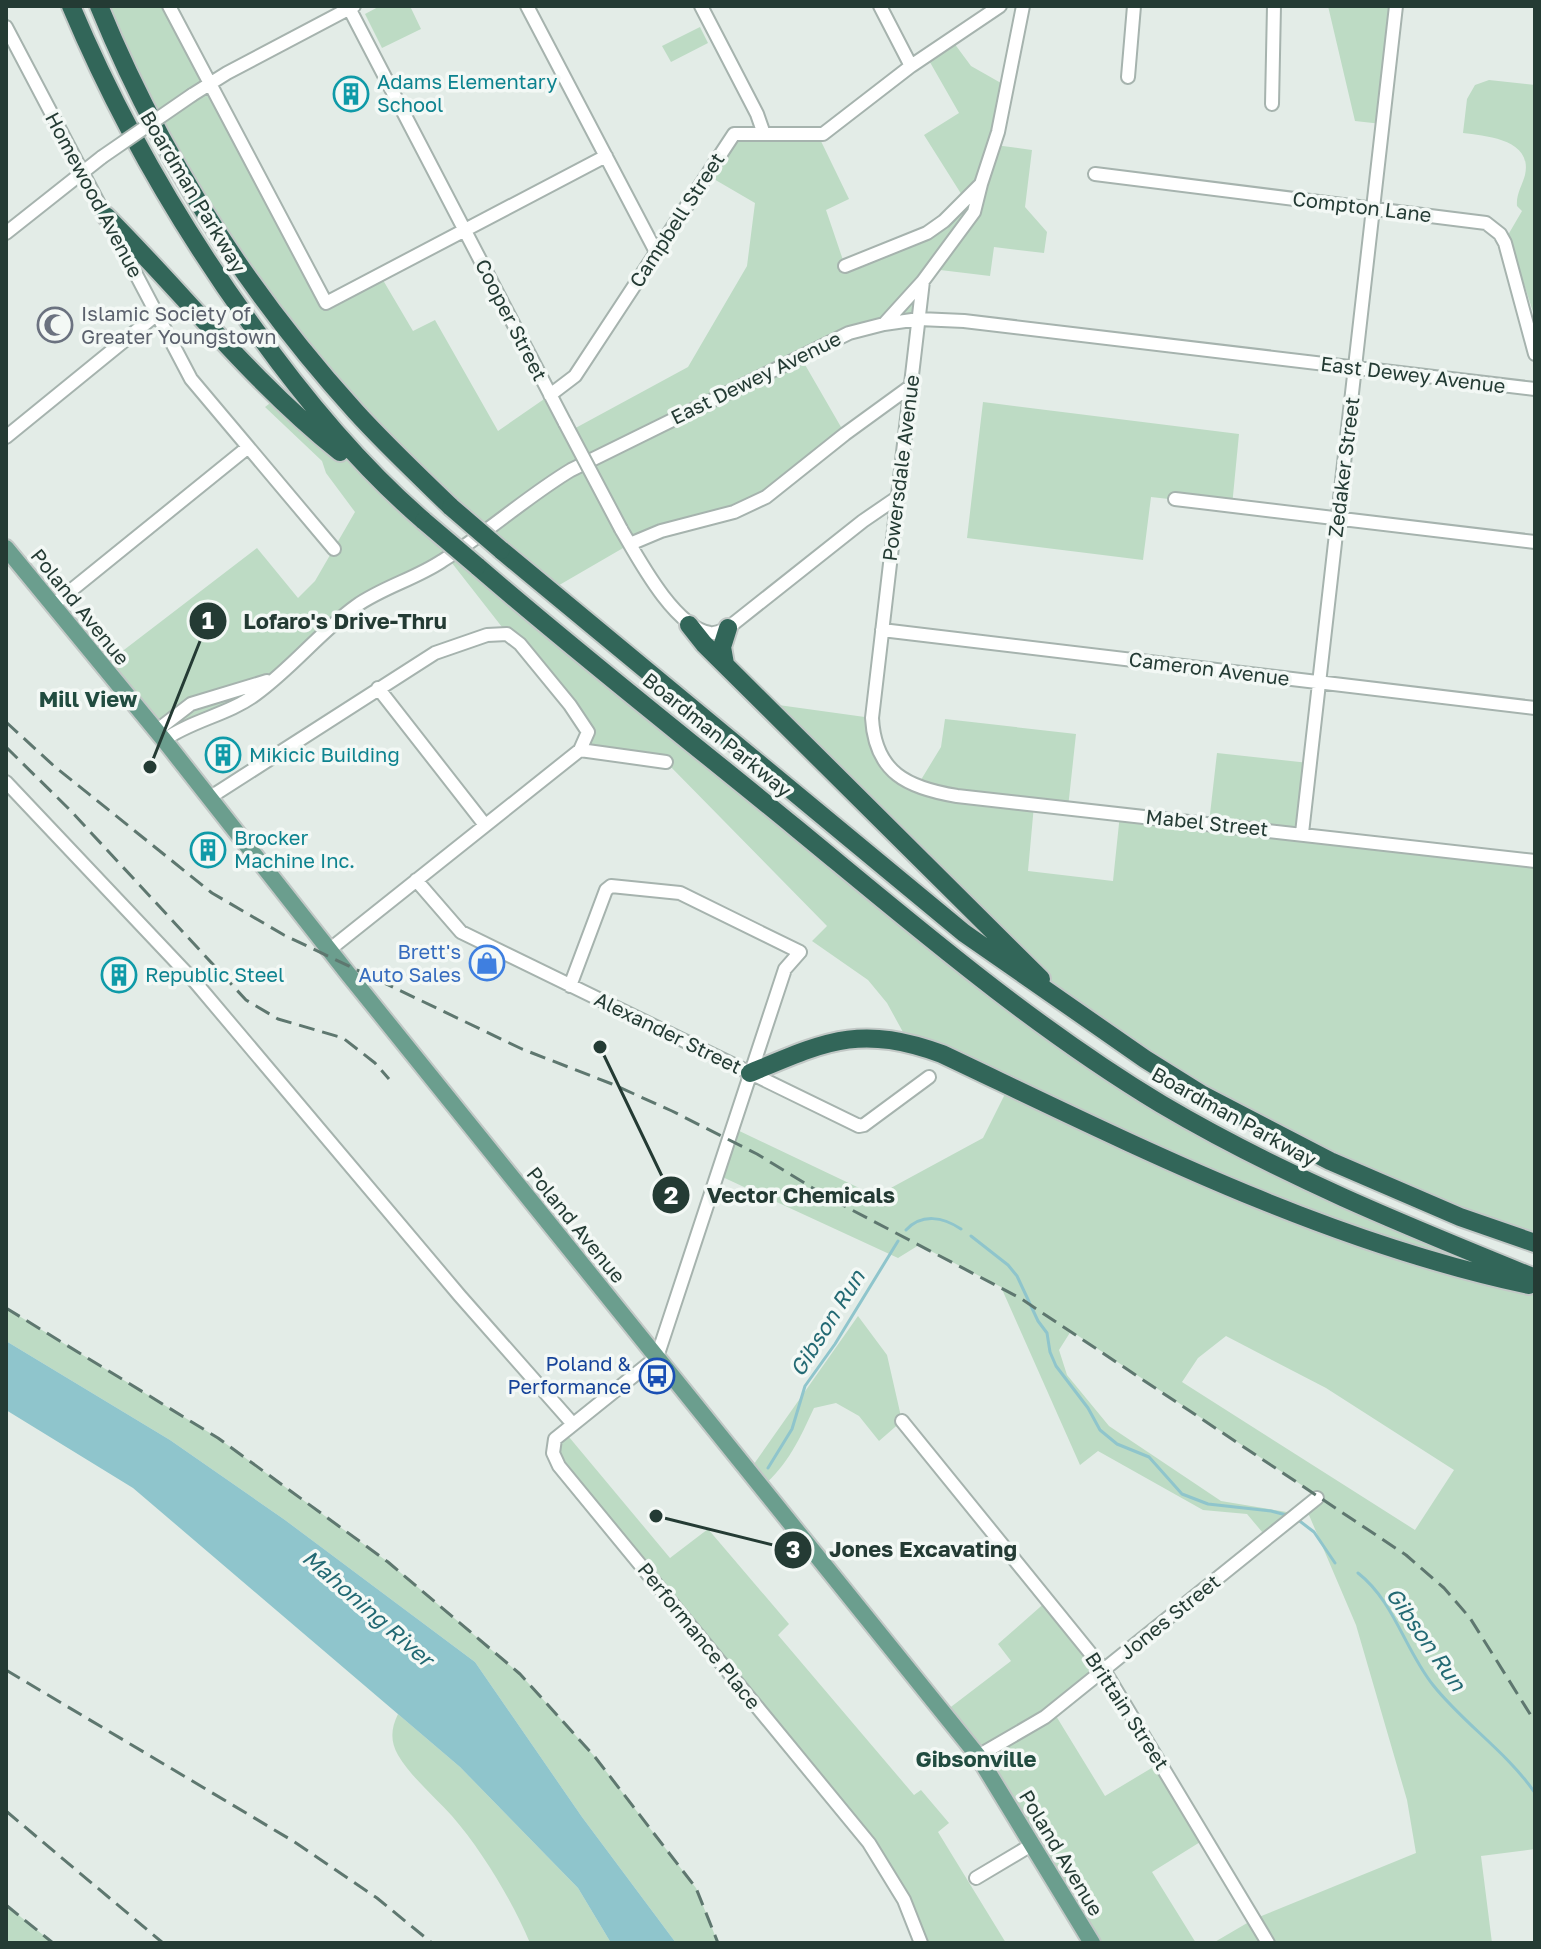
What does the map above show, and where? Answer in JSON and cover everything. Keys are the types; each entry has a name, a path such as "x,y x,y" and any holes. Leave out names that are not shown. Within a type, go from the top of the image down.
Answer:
{"highway":[{"name":"Boardman Parkway","path":"71,6 137,145 217,278 324,421 409,508 969,970 1081,1052 1216,1136 1310,1184 1535,1278"},
{"name":"Boardman Parkway","path":"99,6 131,78 167,147 249,279 356,412 451,507 964,933 1098,1028 1201,1094 1295,1144 1397,1191 1535,1243"},
{"path":"106,216 253,372 327,442 409,508"},
{"path":"689,625 1041,979 1098,1028"},
{"path":"725,664 722,647 728,628"},
{"path":"750,1073 812,1048 849,1039 889,1038 916,1045 1185,1168 1321,1224 1448,1267 1535,1286"}],"main road":[{"name":"Poland Avenue","path":"6,548 978,1756 1092,1943"}],"street":[{"path":"169,6 326,303 606,156"},
{"path":"527,6 655,250"},
{"path":"701,6 757,114 764,134"},
{"path":"880,6 911,66"},
{"name":"Campbell Street","path":"550,395 575,376 734,134 823,134 911,66 1000,6"},
{"path":"884,324 923,281 974,212 998,132 1023,6"},
{"path":"1128,77 1134,6"},
{"path":"1272,104 1274,6"},
{"name":"Zedaker Street","path":"1302,833 1396,6"},
{"path":"6,233 82,171 210,83 350,7"},
{"name":"Cooper Street","path":"350,7 621,529 648,573 689,625"},
{"name":"Homewood Avenue","path":"6,27 191,379 334,549"},
{"name":"Compton Lane","path":"1095,174 1478,221 1493,227 1505,243 1535,354"},
{"path":"845,266 927,233 944,221 981,184"},
{"name":"Powersdale Avenue","path":"887,766 875,739 872,718 923,281"},
{"path":"6,437 157,314"},
{"name":"East Dewey Avenue","path":"160,736 246,700 354,607 442,561 571,470 830,341 884,324 919,319 964,321 1535,389"},
{"path":"630,544 661,531 734,512 766,497 911,386"},
{"path":"53,605 247,448"},
{"path":"689,625 709,633 728,628 898,497"},
{"path":"1175,499 1535,542"},
{"name":"Cameron Avenue","path":"882,630 1535,708"},
{"path":"209,798 440,650 487,635 507,634 520,644 586,726 588,737 580,750 329,950"},
{"path":"160,736 191,704 274,678"},
{"path":"378,688 485,825"},
{"path":"580,750 666,762"},
{"name":"Mabel Street","path":"887,766 917,788 957,796 1535,861"},
{"path":"6,782 196,983 460,1296 572,1423"},
{"name":"Alexander Street","path":"416,880 461,932 862,1126 929,1077"},
{"path":"570,986 606,890 611,886 680,893 800,952 785,969 657,1357"},
{"name":"Performance Place","path":"657,1357 555,1439 552,1445 555,1460 869,1843 904,1900 921,1943"},
{"name":"Brittain Street","path":"902,1421 1104,1670 1268,1943"},
{"name":"Jones Street","path":"978,1756 1045,1717 1317,1498"},
{"path":"976,1878 1033,1844"}],"green space":[{"path":"99,6 169,6 326,303 380,275 413,331 435,320 498,431 550,395 570,431 688,367 747,266 755,203 707,175 729,140 818,135 849,199 826,210 845,266 909,242 965,200 924,135 959,113 927,57 951,39 971,66 1008,87 995,145 1032,150 1025,207 1047,232 1044,253 994,247 990,276 932,269 919,319 884,324 800,356 845,434 778,489 630,544 549,591 384,442 235,257"},
{"path":"380,6 410,6 421,29 382,48 365,14"},
{"path":"1328,6 1396,6 1382,124 1355,121"},
{"path":"700,27 708,43 671,62 662,46"},
{"path":"1489,80 1535,85 1535,318 1508,235 1522,211 1517,202 1526,163 1522,154 1506,142 1463,133 1467,99 1475,85"},
{"path":"278,397 1002,996 1158,1102 1535,1278 1535,1849 1481,1856 1492,1943 1213,1943 1254,1919 1416,1853 1407,1800 1356,1625 1306,1508 1318,1496 1071,1331 1059,1350 1067,1375 1109,1426 1221,1501 1299,1514 1268,1539 1247,1514 1203,1510 1098,1451 1080,1465 1001,1287 919,1245 898,1258 716,1174 731,1127 876,1196 983,1138 1009,1086 909,1043 887,1003 868,980 812,941 827,926 666,762 580,750 588,737 448,558 388,587 256,694 164,740 103,666 257,548 298,598 315,581 355,512 326,473 322,461 265,407","holes":["1226,1336 1326,1388 1454,1470 1415,1530 1182,1382 1198,1358"]},
{"path":"983,402 1239,434 1232,506 1151,497 1143,560 967,538"},
{"path":"764,703 872,718 880,754 916,788 941,747 945,719 1076,734 1068,808 1034,805 1028,871 1113,881 1120,814 1209,823 1217,753 1309,763 1302,833 1535,861 1535,1243 1255,1124 1041,979"},
{"path":"6,1308 218,1438 388,1562 520,1674 595,1757 696,1888 718,1943 676,1943 582,1817 475,1662 285,1520 170,1440 6,1341"},
{"path":"858,1316 887,1355 902,1421 879,1441 859,1416 836,1403 814,1408 786,1460 762,1487 749,1471"},
{"path":"564,1431 670,1558 708,1529 789,1624 778,1635 914,1795 921,1790 949,1823 938,1832 1006,1943 921,1943 892,1878 559,1466 555,1439"},
{"path":"1048,1600 1104,1670 1053,1711 1105,1796 1160,1763 1205,1839 1152,1872 1196,1943 1092,1943 943,1713 1011,1661 998,1644"},
{"path":"398,1714 460,1767 578,1888 611,1943 530,1943 474,1844 398,1755 392,1734"},
{"path":"6,1905 11,1909 53,1943 6,1943"}],"water":[{"name":"Mahoning River","path":"6,1341 170,1440 285,1520 475,1662 582,1817 676,1943 611,1943 578,1888 460,1767 133,1488 6,1410"}],"waterway":[{"name":"Gibson Run","path":"906,1230 926,1219 947,1222 961,1229"},
{"name":"Gibson Run","path":"971,1236 1017,1276 1047,1333 1056,1366 1088,1408 1100,1430 1117,1444 1149,1457 1182,1494 1208,1504 1290,1516"},
{"name":"Gibson Run","path":"768,1468 792,1429 805,1386 835,1344 898,1241"},
{"name":"Gibson Run","path":"1297,1519 1314,1532 1335,1563"},
{"name":"Gibson Run","path":"1358,1573 1381,1597 1433,1685 1512,1764 1535,1793"}],"railway":[{"path":"6,722 54,766 212,893 284,935 522,1049 672,1111 1020,1298 1406,1555 1444,1588 1470,1618 1535,1722"},
{"path":"6,747 70,810 246,1000 278,1019 343,1038 375,1063 389,1079"},
{"path":"6,1308 218,1438 388,1562 520,1674 595,1757 696,1888 718,1943"},
{"path":"6,1670 293,1841 377,1898 432,1943"},
{"path":"6,1811 163,1943"},
{"path":"6,1905 53,1943"}],"place":[{"name":"Adams Elementary School","path":"351,94"},
{"name":"Islamic Society of Greater Youngstown","path":"55,325"},
{"name":"Mikicic Building","path":"223,755"},
{"name":"Lofaro's Drive-Thru","path":"150,767"},
{"name":"Brocker Machine Inc.","path":"208,850"},
{"name":"Brett's Auto Sales","path":"487,963"},
{"name":"Republic Steel","path":"119,975"},
{"name":"Vector Chemicals","path":"600,1047"},
{"name":"Poland & Performance","path":"657,1376"},
{"name":"Jones Excavating","path":"656,1516"}],"district":[{"name":"Mill View","path":"88,699"},
{"name":"Gibsonville","path":"976,1759"}]}
